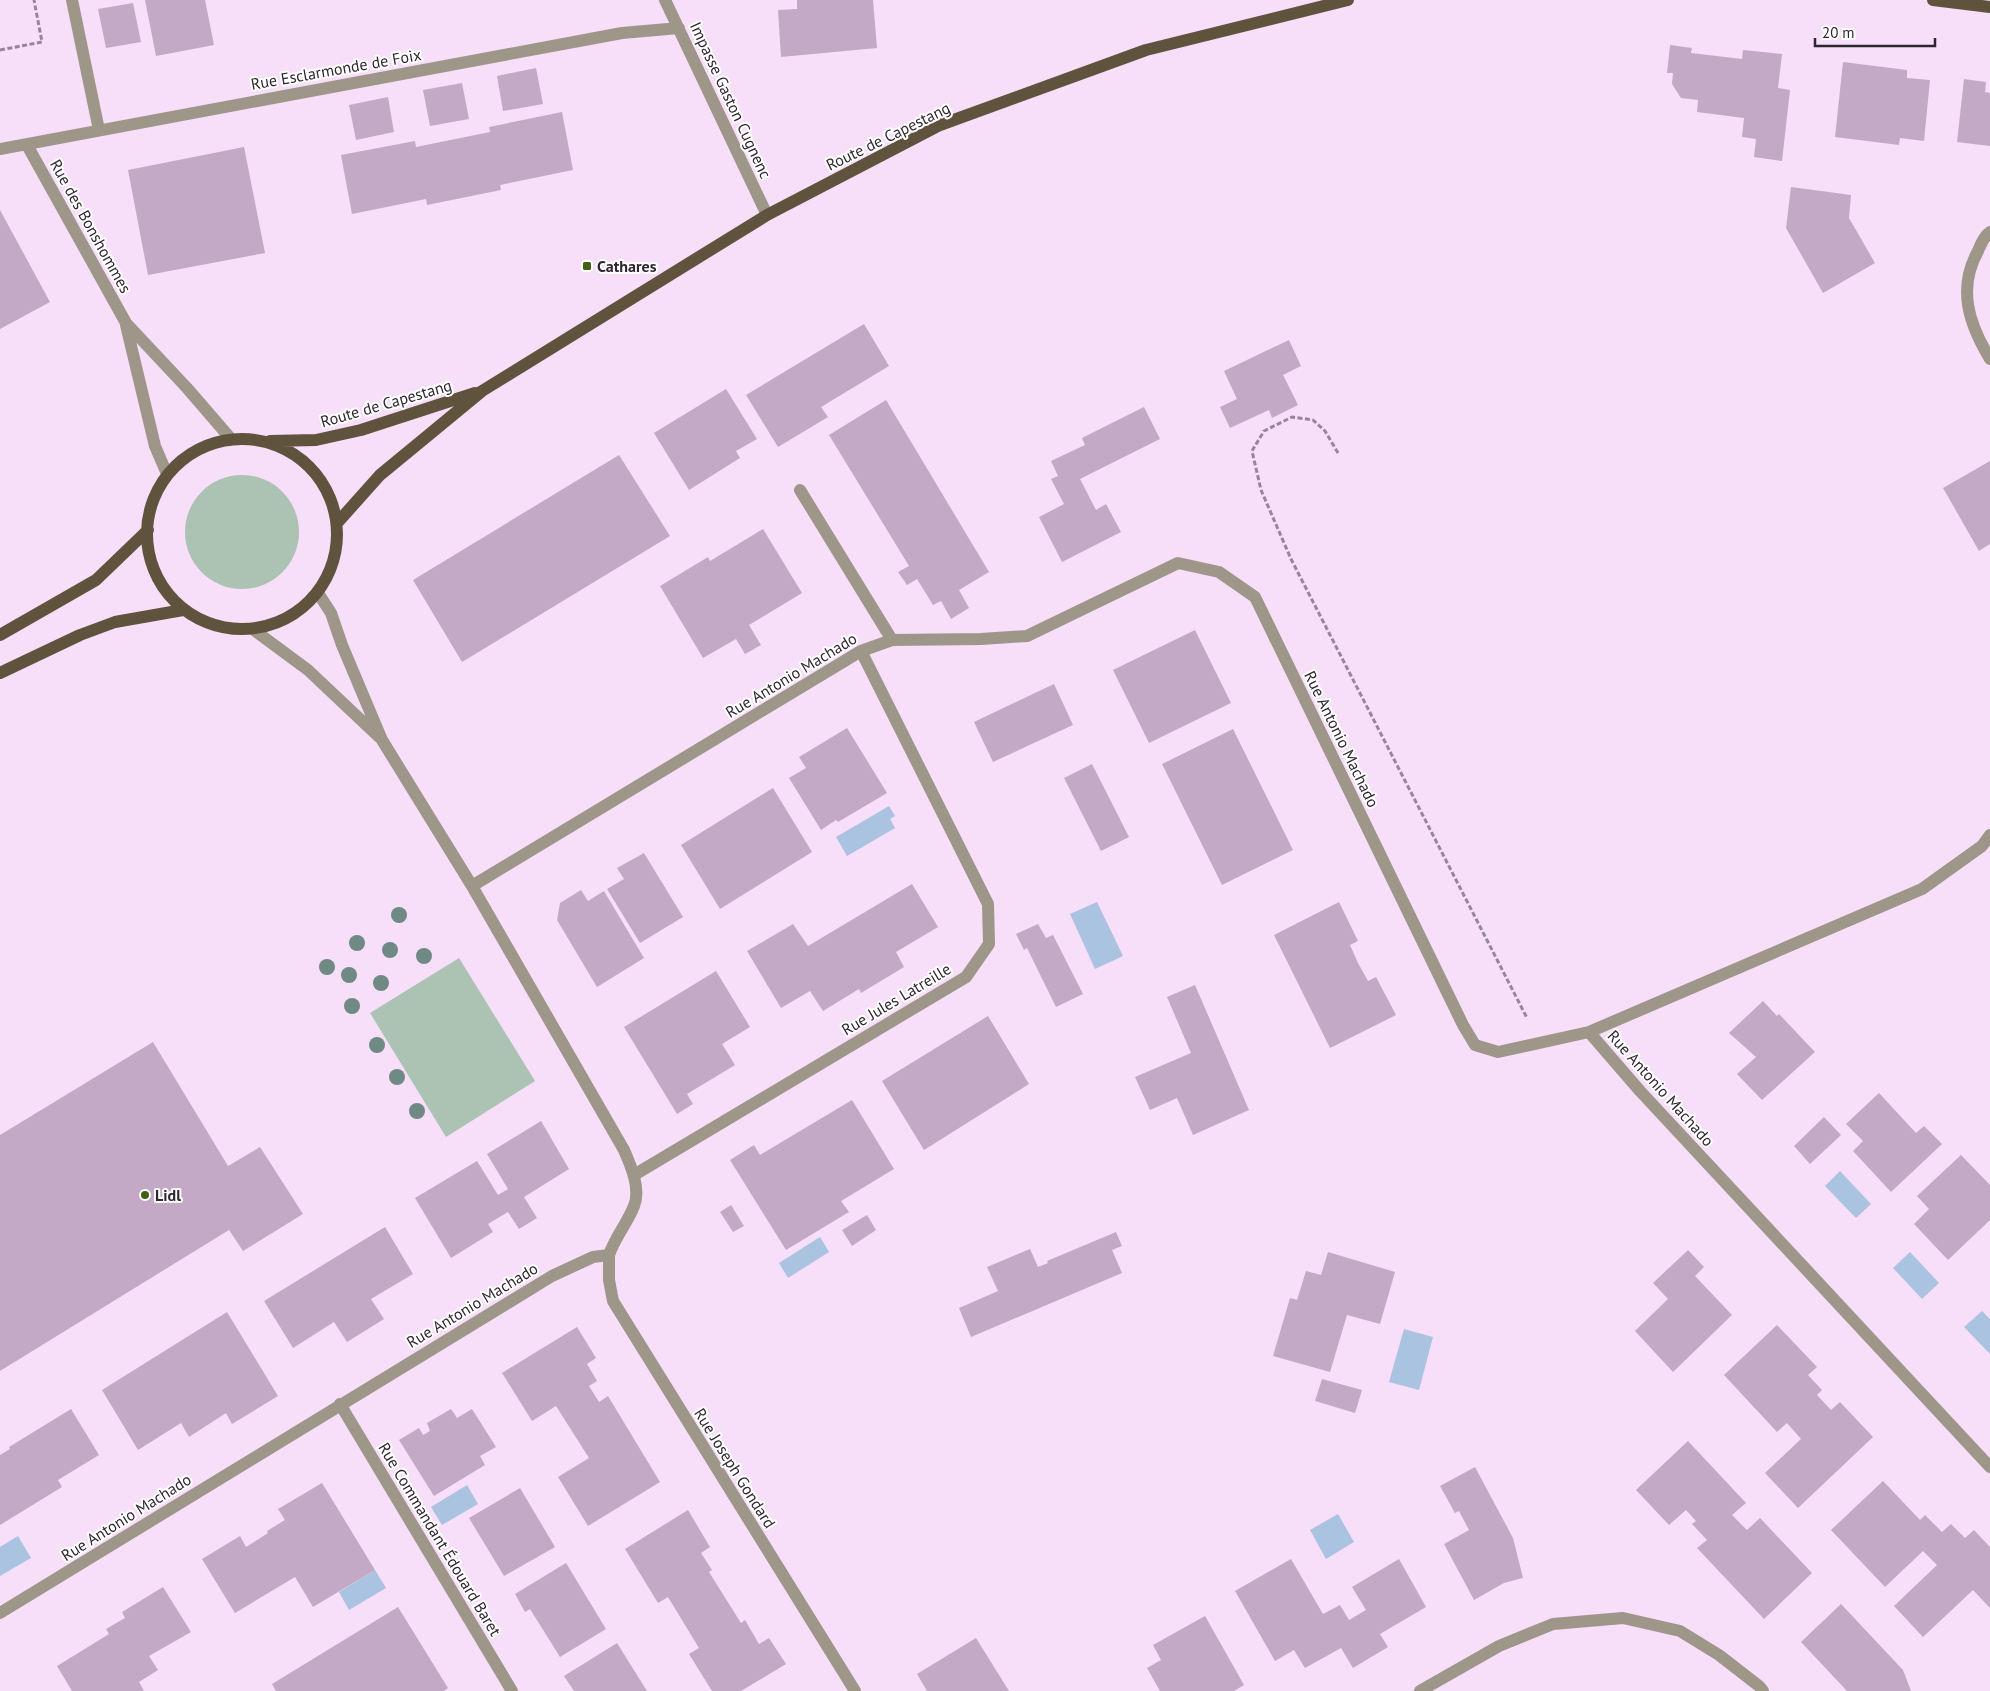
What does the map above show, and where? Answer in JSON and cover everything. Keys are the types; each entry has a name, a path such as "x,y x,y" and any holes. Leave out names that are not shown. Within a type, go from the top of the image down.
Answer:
{"main road":[{"name":"Route de Capestang","path":"338,522 380,475 482,391 768,215 940,125 1146,50 1348,0"},
{"path":"1933,0 1990,7"},
{"name":"Route de Capestang","path":"231,439 269,441 316,440 361,430 482,391"},
{"path":"231,439 196,450 167,474 150,508 147,545 158,581 183,610 216,627 254,630 290,618 318,594 335,560 338,522 327,487 302,459 269,441"},
{"path":"0,635 96,580 148,530"},
{"path":"0,673 80,635 115,622 183,610"}],"street":[{"path":"72,0 99,130"},
{"name":"Impasse Gaston Cugnenc","path":"665,0 768,215"},
{"name":"Rue Esclarmonde de Foix","path":"0,149 622,33 680,28"},
{"name":"Rue des Bonshommes","path":"27,145 126,323 187,388 231,439"},
{"path":"1990,232 1970,267 1966,304 1980,342 1990,359"},
{"name":"Rue des Bonshommes","path":"126,323 155,446 167,474"},
{"path":"800,490 892,640"},
{"name":"Rue Antonio Machado","path":"472,886 861,651 892,640 981,639 1026,636 1178,563 1219,572 1255,597 1458,1016 1475,1045 1498,1052 1589,1032 1640,1091 1990,1467"},
{"path":"318,594 331,613 342,645 382,740 472,886 624,1150 634,1175 634,1205 613,1242 609,1255"},
{"path":"254,630 308,670 382,740"},
{"name":"Rue Jules Latreille","path":"634,1175 966,976 989,944 988,904 861,651"},
{"path":"1589,1032 1922,889 1982,846 1990,835"},
{"name":"Rue Antonio Machado","path":"0,1614 340,1404 552,1276 593,1256 609,1255"},
{"name":"Rue Joseph Gondard","path":"609,1255 609,1280 613,1301 855,1691"},
{"name":"Rue Commandant Édouard Baret","path":"340,1404 512,1691"},
{"path":"1420,1691 1499,1646 1553,1624 1623,1618 1680,1631 1719,1655 1763,1691"}],"path":[{"path":"0,50 42,42 34,0"},
{"path":"1338,454 1325,431 1312,420 1292,417 1264,431 1252,452 1261,490 1291,559 1539,1043"}],"green space":[{"path":"242,475 264,480 282,492 294,510 299,532 294,554 282,572 264,584 242,589 220,584 202,572 190,554 185,532 190,510 202,492 220,480"},
{"path":"459,958 535,1081 446,1137 370,1013"}],"water":[{"path":"889,806 895,816 890,819 895,828 847,856 836,837"},
{"path":"1097,902 1123,956 1095,969 1070,914"},
{"path":"1840,1171 1871,1204 1856,1218 1825,1186"},
{"path":"820,1237 829,1252 788,1278 779,1263"},
{"path":"1910,1252 1939,1283 1922,1299 1893,1268"},
{"path":"1982,1311 1990,1319 1990,1354 1964,1327"},
{"path":"1404,1329 1433,1337 1419,1390 1389,1382"},
{"path":"467,1485 478,1504 442,1525 431,1507"},
{"path":"1338,1514 1354,1542 1326,1559 1310,1530"},
{"path":"18,1536 31,1558 0,1576 0,1547"},
{"path":"375,1570 386,1588 349,1610 339,1592"}],"building":[{"path":"145,0 205,0 214,45 156,56"},
{"path":"797,0 873,0 877,48 781,57 778,10 797,9"},
{"path":"133,3 141,42 106,48 98,9"},
{"path":"1670,45 1692,48 1691,53 1742,59 1743,50 1782,54 1778,88 1790,90 1782,161 1754,157 1756,139 1742,137 1744,118 1697,112 1698,100 1681,98 1672,84 1673,73 1667,73"},
{"path":"1843,62 1907,70 1907,78 1930,80 1924,141 1900,138 1899,145 1835,137"},
{"path":"536,68 543,104 503,111 497,76"},
{"path":"1964,79 1986,82 1985,92 1990,93 1990,146 1957,142"},
{"path":"462,83 469,119 430,126 423,90"},
{"path":"388,97 394,132 356,140 349,105"},
{"path":"562,112 573,170 500,185 501,190 427,205 426,199 352,214 341,155 415,141 416,147 490,132 489,127"},
{"path":"244,147 265,253 148,275 128,170"},
{"path":"1791,187 1851,195 1849,218 1875,263 1823,293 1786,228"},
{"path":"0,210 50,302 0,329"},
{"path":"864,324 889,366 821,407 828,417 778,447 746,395"},
{"path":"1289,340 1301,366 1283,375 1298,405 1272,418 1269,410 1230,428 1220,407 1237,399 1224,371"},
{"path":"726,389 757,439 736,451 740,458 689,490 654,433"},
{"path":"886,400 989,572 959,590 969,608 951,619 941,601 933,605 917,579 907,585 898,572 909,566 829,435"},
{"path":"1144,407 1160,439 1080,479 1096,510 1106,504 1121,532 1062,562 1039,517 1064,504 1051,479 1058,476 1051,461 1085,445 1082,438"},
{"path":"619,455 670,536 462,662 413,580"},
{"path":"1990,461 1990,544 1979,551 1943,488"},
{"path":"763,529 802,593 749,625 761,645 745,654 736,639 703,658 660,586 708,557 710,561"},
{"path":"1195,630 1231,703 1149,743 1113,670"},
{"path":"1054,684 1073,725 993,762 974,722"},
{"path":"847,728 887,793 821,830 789,778 806,768 799,757"},
{"path":"1233,729 1293,850 1222,885 1162,764"},
{"path":"1092,764 1129,837 1101,851 1064,778"},
{"path":"773,788 812,852 720,909 681,845"},
{"path":"644,853 683,917 640,943 607,889 624,879 617,868"},
{"path":"912,884 938,927 896,952 904,967 861,993 859,989 823,1011 810,991 781,1008 747,951 793,924 808,946"},
{"path":"581,890 588,901 604,891 644,958 597,987 557,920 560,903"},
{"path":"1339,902 1358,941 1350,945 1358,963 1368,981 1376,977 1396,1015 1330,1048 1274,935"},
{"path":"1038,924 1046,938 1053,935 1083,994 1056,1007 1027,948 1024,950 1016,934"},
{"path":"716,971 750,1027 722,1044 735,1065 687,1094 693,1104 677,1114 624,1027"},
{"path":"1195,985 1249,1110 1193,1135 1177,1098 1150,1110 1135,1077 1191,1053 1167,997"},
{"path":"1763,1001 1777,1016 1779,1014 1815,1052 1762,1100 1737,1074 1756,1057 1729,1033"},
{"path":"988,1016 1029,1084 924,1150 882,1081"},
{"name":"Lidl","path":"153,1042 228,1166 260,1147 303,1214 243,1251 229,1230 0,1371 0,1135"},
{"path":"1879,1093 1916,1133 1924,1126 1942,1144 1891,1192 1853,1151 1863,1141 1846,1124"},
{"path":"852,1100 894,1169 841,1201 849,1212 786,1250 730,1160 754,1145 760,1155"},
{"path":"1824,1117 1841,1135 1810,1164 1794,1146"},
{"path":"541,1121 569,1169 524,1197 537,1218 519,1229 508,1212 488,1224 493,1232 451,1258 415,1198 477,1161 498,1195 508,1189 487,1154"},
{"path":"1961,1155 1990,1185 1990,1220 1948,1260 1914,1224 1929,1209 1917,1196"},
{"path":"731,1205 744,1226 733,1232 720,1212"},
{"path":"867,1215 876,1230 852,1246 842,1230"},
{"path":"385,1227 413,1274 371,1299 384,1319 347,1342 334,1322 293,1348 264,1301"},
{"path":"1116,1232 1122,1246 1112,1250 1122,1273 971,1337 959,1308 998,1291 987,1267 1030,1249 1038,1267 1048,1263 1047,1261"},
{"path":"1688,1250 1704,1267 1695,1276 1732,1315 1673,1372 1635,1331 1668,1299 1653,1283"},
{"path":"1328,1252 1395,1272 1380,1324 1347,1315 1330,1372 1273,1356 1290,1298 1297,1300 1306,1271 1321,1275"},
{"path":"227,1312 278,1396 232,1424 226,1413 189,1437 181,1423 138,1450 102,1390"},
{"path":"1777,1325 1817,1367 1808,1375 1822,1390 1817,1395 1831,1410 1840,1402 1873,1437 1798,1508 1765,1473 1801,1439 1787,1423 1777,1432 1724,1375"},
{"path":"577,1327 596,1358 587,1364 597,1381 589,1386 599,1402 608,1396 660,1482 588,1526 558,1477 589,1458 556,1406 532,1421 502,1373"},
{"path":"1322,1379 1362,1390 1355,1413 1315,1401"},
{"path":"71,1409 99,1455 58,1480 62,1487 0,1525 0,1455 10,1449 9,1447"},
{"path":"451,1409 457,1418 472,1409 496,1447 480,1456 485,1465 434,1496 399,1440 419,1428 423,1435 430,1431 427,1423"},
{"path":"1688,1441 1746,1503 1732,1515 1747,1530 1760,1518 1812,1573 1764,1619 1697,1548 1707,1540 1692,1524 1696,1521 1686,1510 1669,1525 1636,1490"},
{"path":"1475,1467 1513,1538 1523,1578 1504,1583 1474,1600 1444,1544 1469,1530 1459,1511 1455,1513 1440,1486"},
{"path":"1883,1481 1920,1520 1925,1515 1942,1532 1951,1524 1965,1538 1974,1530 1990,1547 1990,1608 1973,1590 1923,1637 1894,1606 1937,1565 1923,1551 1885,1587 1831,1530"},
{"path":"322,1483 375,1570 313,1607 295,1577 235,1613 202,1559 240,1536 246,1547 285,1520 278,1509"},
{"path":"520,1488 555,1547 504,1576 469,1518"},
{"path":"688,1510 710,1547 701,1553 712,1570 709,1572 741,1623 745,1620 759,1644 769,1638 786,1664 741,1691 712,1691 689,1654 699,1648 668,1597 658,1603 625,1549"},
{"path":"1291,1559 1323,1614 1340,1605 1349,1620 1366,1610 1352,1587 1399,1559 1426,1607 1380,1634 1388,1647 1353,1668 1341,1648 1305,1668 1294,1650 1275,1661 1235,1591"},
{"path":"566,1563 606,1629 560,1657 530,1609 525,1612 515,1594"},
{"path":"163,1587 191,1632 149,1656 158,1670 139,1682 144,1691 72,1691 57,1666 109,1634 106,1629 125,1618 122,1612"},
{"path":"1841,1604 1903,1670 1911,1691 1847,1691 1801,1642"},
{"path":"398,1607 448,1688 444,1691 276,1691 272,1684"},
{"path":"1205,1616 1244,1685 1234,1691 1160,1691 1147,1668 1161,1660 1153,1645"},
{"path":"976,1638 1009,1691 927,1691 917,1674"},
{"path":"617,1643 647,1691 574,1691 564,1676"}],"place":[{"name":"Cathares","path":"587,266"},
{"name":"Lidl","path":"145,1195"}]}
